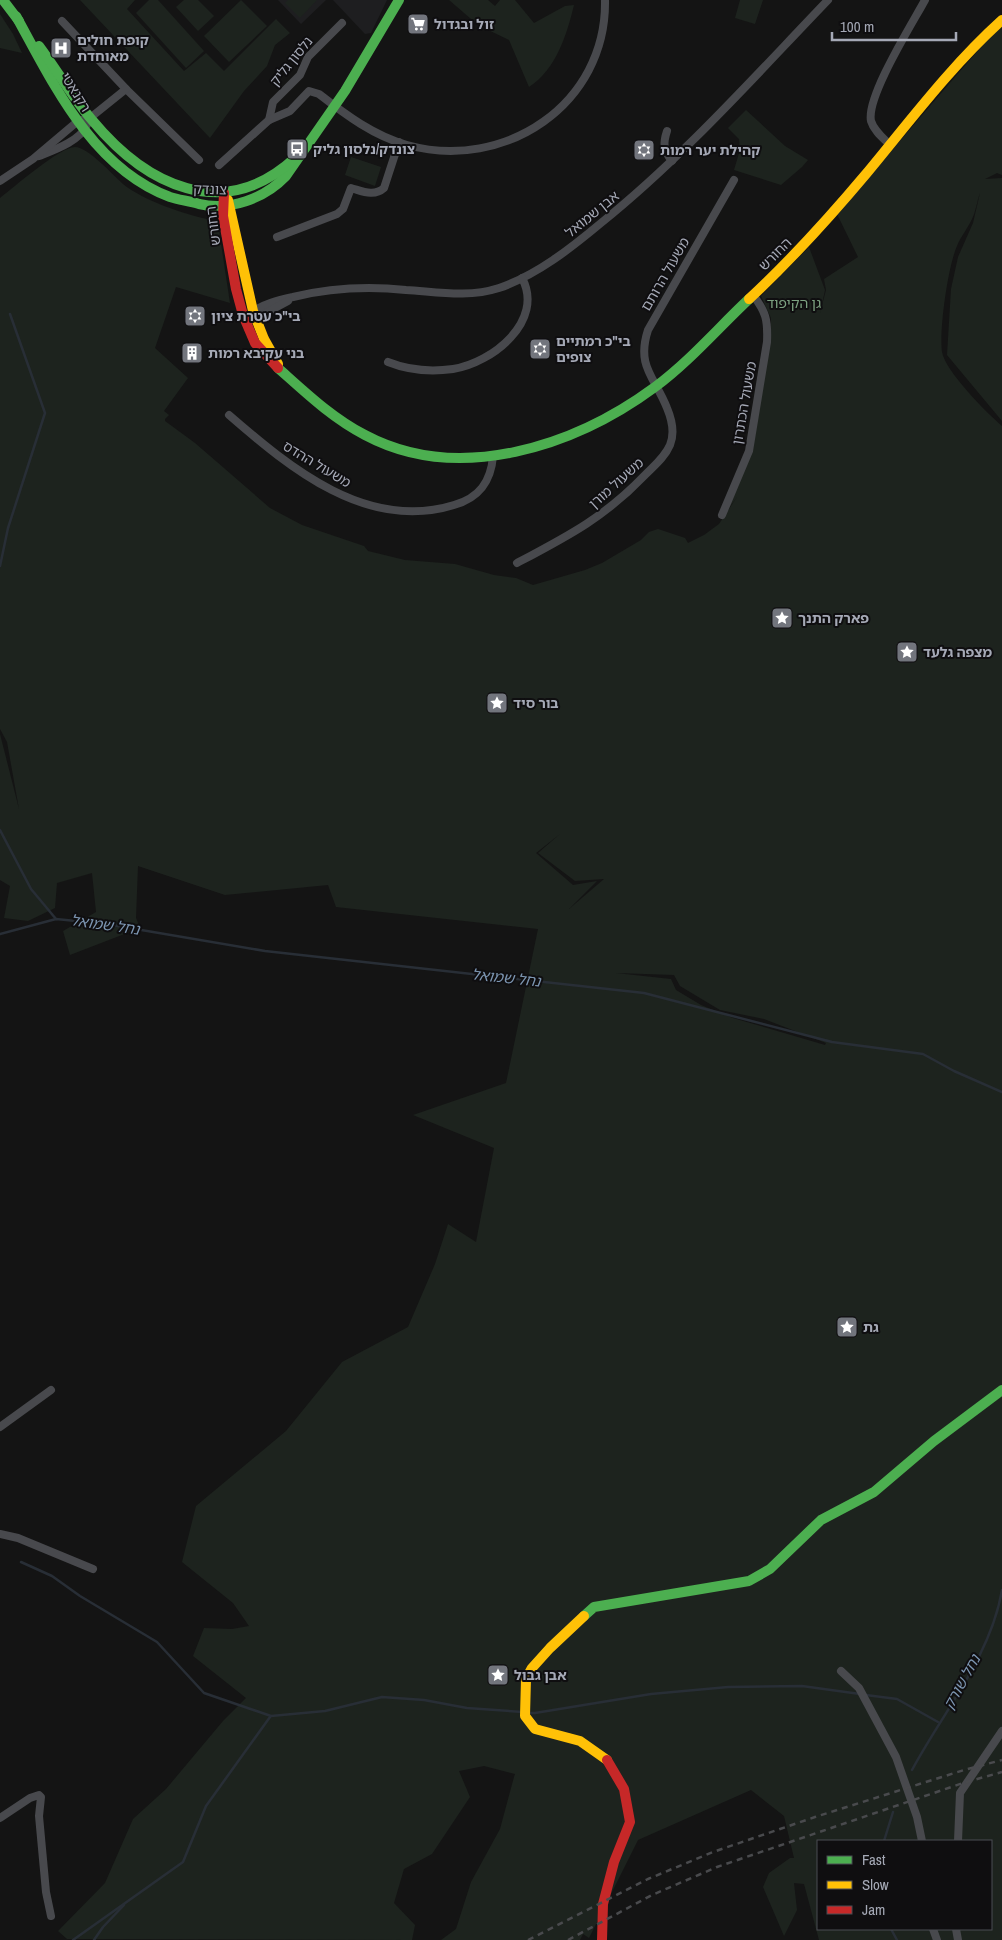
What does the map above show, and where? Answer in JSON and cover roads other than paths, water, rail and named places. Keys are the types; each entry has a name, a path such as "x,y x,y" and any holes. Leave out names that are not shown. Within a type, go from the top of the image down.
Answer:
{"street":[{"name":"רקנאטי","path":"3,0 90,118"},
{"name":"צונדק","path":"85,130 118,165 151,189 181,201 226,205 261,194 275,187 296,165 336,107 399,0"},
{"name":"צונדק","path":"380,35 407,0"},
{"path":"336,107 368,128 399,142 420,148 449,152 479,150 507,142 538,126 553,115 576,90 594,61 602,32 605,0"},
{"name":"אבן שמואל","path":"251,316 301,295 326,290 359,288 471,294 501,287 522,278 553,260 587,235 672,161 828,0"},
{"path":"890,145 873,126 870,118 871,111 880,84 925,0"},
{"name":"רקנאטי","path":"16,16 66,106 85,130"},
{"name":"החורש","path":"224,193 243,270 251,316 284,373 316,403 370,438 399,449 453,457 493,456 522,451 548,444 600,420 656,386 792,258 890,145 957,63 1002,20"},
{"path":"62,21 126,89 199,160"},
{"name":"נלסון גליק","path":"269,120 273,102 300,75 308,57 342,23"},
{"path":"0,181 33,159 78,121 90,118 126,89"},
{"name":"נלסון גליק","path":"219,165 269,120 290,111 310,92 319,94 336,107"},
{"name":"צונדק","path":"90,118 107,138 126,155 158,178 184,188 203,192 224,193 266,179 292,161 307,147"},
{"path":"33,159 61,146 85,130 90,118"},
{"path":"667,130 664,148 672,161"},
{"path":"277,237 337,214 343,209 351,188 371,193 379,192 384,188 399,142"},
{"name":"משעול הרותם","path":"656,386 645,364 643,347 648,330 734,180"},
{"path":"388,362 412,369 440,370 454,369 485,358 510,338 524,316 528,292 522,278"},
{"name":"משעול הכתרון","path":"722,515 749,451 768,342 766,314 753,295"},
{"name":"משעול מורן","path":"517,563 574,533 592,521 626,494 663,457 670,446 672,426 667,408 656,386"},
{"name":"משעול ההדס","path":"228,415 284,461 329,489 350,499 391,511 405,513 444,509 472,498 488,481 492,471 493,456"},
{"path":"0,1427 51,1390"},
{"path":"602,1940 605,1895 614,1862 630,1822 624,1789 608,1761 580,1741 535,1729 525,1716 526,1679 532,1668 550,1648 594,1607 749,1581 770,1569 821,1520 874,1492 934,1441 1002,1390"},
{"path":"0,1534 18,1538 93,1569"},
{"path":"841,1671 858,1688 896,1757 917,1817 922,1840"},
{"path":"958,1840 960,1793 1002,1731"},
{"path":"0,1818 30,1798 38,1795 41,1798 39,1816 46,1892 51,1916"}],"waterway":[{"path":"0,566 8,528 45,413 10,314"},
{"path":"0,830 31,889 56,919"},
{"name":"נחל שמואל","path":"0,934 56,919 106,924 265,951 644,993 832,1042 923,1054 954,1071 1002,1092"},
{"path":"21,1562 52,1576 80,1596 157,1642 204,1693 271,1716 325,1711 382,1697 424,1700 467,1708 523,1712"},
{"name":"נחל שורק","path":"912,1770 977,1661 988,1638 1002,1590"},
{"path":"528,1713 651,1694 728,1687 802,1686 860,1694"},
{"path":"866,1695 897,1699 938,1722"},
{"path":"73,1940 183,1862 206,1806 270,1717"},
{"name":"נחל שורק","path":"884,1840 893,1812"},
{"path":"94,1940 103,1927 124,1905"},
{"name":"נחל שורק","path":"892,1930 897,1940"}],"railway":[{"path":"528,1940 648,1879 713,1852 815,1817 964,1770 1002,1760"},
{"path":"568,1940 652,1895 717,1867 963,1783 1002,1772"}],"place":[{"name":"זול ובגדול","path":"418,24"},
{"name":"קופת חולים מאוחדת","path":"61,48"},
{"name":"צונדק/נלסון גליק","path":"297,149"},
{"name":"קהילת יער רמות","path":"644,150"},
{"name":"בי\"כ עטרת ציון","path":"195,316"},
{"name":"בי\"כ רמתיים צופים","path":"540,349"},
{"name":"בני עקיבא רמות","path":"192,353"},
{"name":"פארק התנך","path":"782,618"},
{"name":"מצפה גלעד","path":"907,652"},
{"name":"בור סיד","path":"497,703"},
{"name":"גת","path":"847,1327"},
{"name":"אבן גבול","path":"498,1675"}],"park label":[{"name":"גן הקיפוד","path":"794,303"}]}
